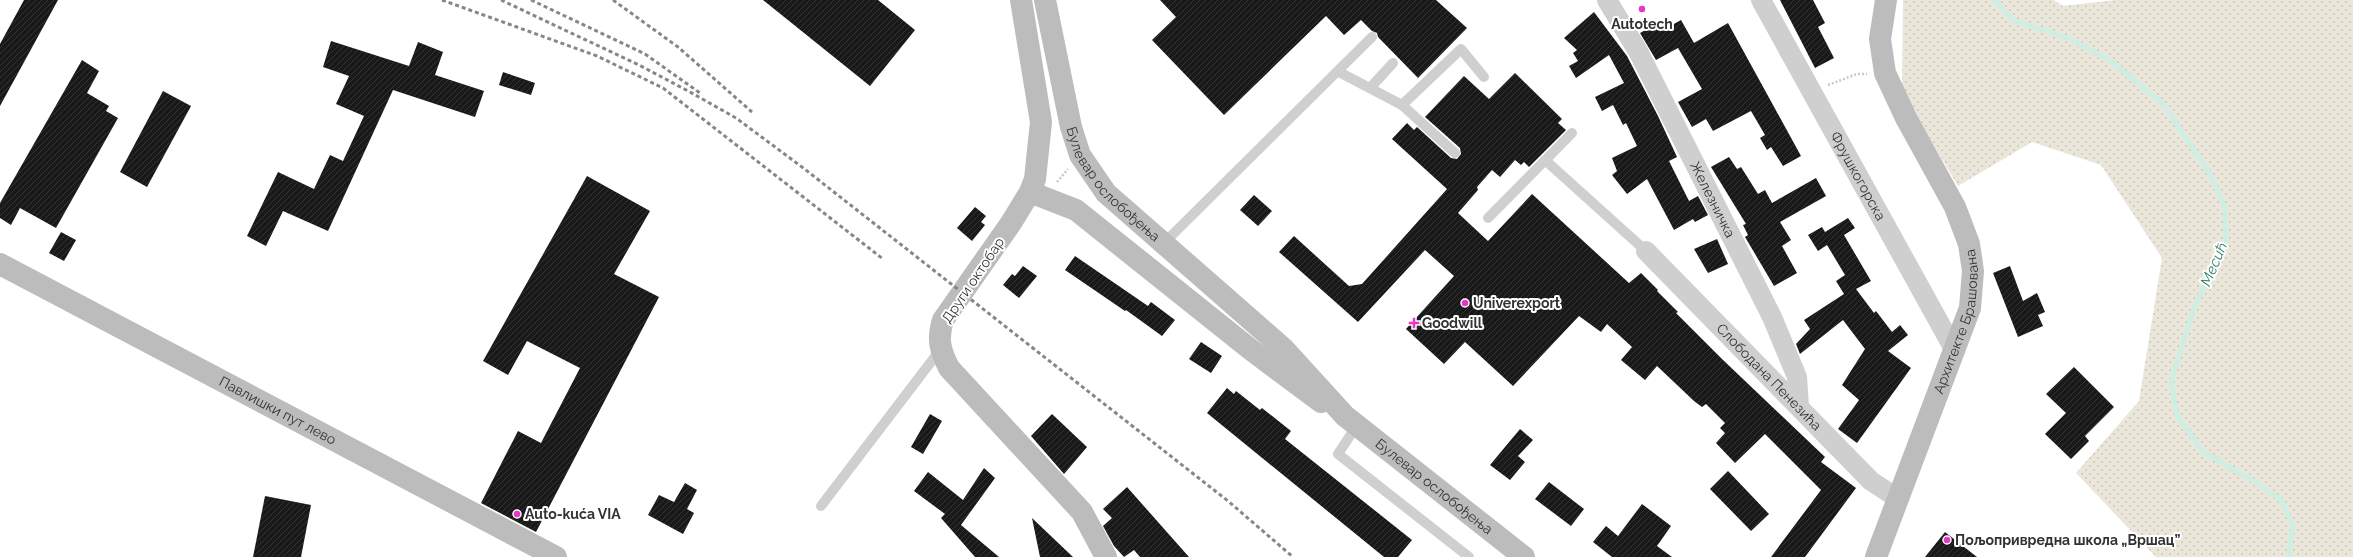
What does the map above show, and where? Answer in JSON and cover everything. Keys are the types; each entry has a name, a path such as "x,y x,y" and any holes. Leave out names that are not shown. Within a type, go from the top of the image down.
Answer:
{"street":[{"name":"Други октобар","path":"1021,0 1041,122 1035,179 1037,194 1011,223 944,320 939,334 940,350 949,368 1082,512 1106,557"},
{"name":"Булевар ослобођења","path":"1044,0 1071,127 1080,155 1106,193 1257,324 1303,369 1351,421"},
{"name":"Железничка","path":"1607,0 1639,53 1772,317 1797,377 1799,406"},
{"name":"Фрушкогорска","path":"1761,0 1955,351"},
{"name":"Архитекте Брашована","path":"1876,557 1970,308 1973,271 1969,244 1955,207 1906,118 1885,73 1880,39 1886,0"},
{"name":"Булевар ослобођења","path":"1037,194 1076,210 1255,353 1298,386 1351,421 1524,557"},
{"name":"Слободана Пенезића","path":"1646,251 1871,481 1897,498"},
{"name":"Павлишки пут лево","path":"0,264 556,557"},
{"path":"1255,353 1257,324"},
{"name":"Булевар ослобођења","path":"1255,353 1269,356 1303,369"}],"lane":[{"path":"1163,244 1339,72 1372,37"},
{"path":"1402,105 1461,49 1484,77"},
{"path":"1371,87 1393,63"},
{"path":"1339,72 1371,87 1402,105 1455,153"},
{"path":"1488,218 1572,133"},
{"path":"1545,160 1646,251"},
{"path":"822,506 940,350"},
{"path":"1351,421 1338,454 1468,557"}],"path":[{"path":"1812,94 1824,86 1857,74 1885,73"},
{"path":"1037,194 1080,155"}],"shaded area":[{"path":"1903,0 2054,0 2063,6 2116,0 2353,0 2353,557 2156,557 2076,473 2139,401 2162,258 2101,165 2032,142 1958,186 1902,92"}],"building":[{"path":"24,0 58,0 0,106 0,44"},
{"path":"763,0 878,0 915,30 870,86"},
{"path":"1160,0 1436,0 1467,28 1418,78 1378,37 1377,33 1372,31 1361,20 1344,35 1326,16 1224,115 1152,40 1176,17"},
{"path":"1780,0 1813,0 1825,23 1818,27 1834,58 1815,68"},
{"path":"1594,12 1627,56 1658,116 1677,157 1669,161 1689,201 1698,196 1708,215 1695,222 1693,219 1674,230 1647,179 1627,194 1612,175 1617,171 1612,158 1637,146 1626,123 1623,125 1613,105 1602,111 1595,97 1624,83 1609,55 1576,78 1569,66 1578,61 1573,53 1577,50 1564,38"},
{"path":"1667,18 1672,25 1681,20 1694,43 1728,23 1801,156 1783,166 1771,147 1767,150 1760,138 1765,135 1751,111 1713,131 1706,119 1692,127 1678,102 1702,89 1678,48 1656,60 1640,33"},
{"path":"331,41 409,66 418,42 443,52 435,75 484,91 475,117 393,90 328,231 283,211 266,246 247,236 278,172 314,189 330,155 343,161 364,116 336,104 349,76 323,67"},
{"path":"82,60 99,71 87,93 109,106 106,111 118,118 56,228 20,208 11,225 0,218 0,203"},
{"path":"503,72 535,83 531,95 499,85"},
{"path":"1515,73 1562,119 1558,123 1566,130 1529,167 1524,162 1521,165 1515,160 1500,177 1492,170 1477,187 1478,190 1458,213 1488,241 1532,194 1629,283 1641,273 1678,312 1676,313 1722,359 1825,457 1821,462 1856,488 1805,557 1771,557 1821,490 1765,434 1735,463 1716,443 1725,433 1720,428 1725,423 1706,404 1702,407 1694,401 1657,366 1645,380 1621,360 1632,347 1607,324 1601,332 1579,316 1513,386 1465,342 1444,364 1406,329 1454,276 1425,250 1358,322 1279,252 1294,236 1349,286 1362,284 1447,189 1392,139 1407,123 1414,130 1417,127 1451,158 1457,159 1461,154 1460,148 1425,117 1464,76 1489,99"},
{"path":"163,91 191,106 147,187 120,172"},
{"path":"1729,157 1737,169 1741,167 1758,194 1765,190 1772,203 1816,178 1826,196 1780,222 1791,240 1782,246 1797,273 1774,286 1745,237 1748,235 1743,225 1746,224 1711,167"},
{"path":"587,176 650,211 614,274 659,297 536,532 481,503 518,431 541,443 580,368 527,341 508,375 483,361"},
{"path":"1254,195 1272,211 1258,226 1240,210"},
{"path":"975,207 986,216 981,222 985,225 972,241 957,228"},
{"path":"1848,218 1855,228 1844,235 1871,281 1856,289 1874,313 1876,311 1892,332 1900,325 1908,335 1888,351 1911,368 1857,443 1838,429 1859,400 1842,385 1865,349 1843,320 1800,354 1796,344 1810,329 1804,320 1844,294 1836,281 1845,275 1827,245 1818,251 1808,235 1822,227 1825,232"},
{"path":"61,232 76,240 64,261 49,253"},
{"path":"1717,239 1728,264 1708,273 1694,249"},
{"path":"1075,256 1148,306 1151,302 1175,320 1162,336 1126,310 1125,311 1065,270"},
{"path":"1023,266 1037,276 1019,298 1003,285 1012,274 1015,276"},
{"path":"2010,266 2023,301 2037,293 2045,312 2038,315 2043,326 2018,337 1993,273"},
{"path":"1201,342 1222,356 1211,373 1189,359"},
{"path":"2074,367 2114,407 2085,436 2089,441 2071,459 2045,434 2066,413 2046,394"},
{"path":"1227,388 1234,394 1236,391 1260,410 1262,408 1291,431 1285,439 1412,540 1398,557 1384,557 1207,413"},
{"path":"930,414 942,421 923,454 911,447"},
{"path":"1052,414 1087,447 1064,474 1031,436"},
{"path":"1520,429 1533,440 1518,456 1525,462 1510,480 1490,465"},
{"path":"984,468 995,478 961,525 999,557 975,557 941,518 945,514 914,491 928,472 963,500"},
{"path":"1728,471 1769,514 1751,531 1710,489"},
{"path":"1549,482 1584,509 1571,526 1535,499"},
{"path":"685,483 697,490 687,509 694,513 683,534 648,515 659,495 674,502"},
{"path":"1127,487 1189,557 1140,557 1134,550 1124,557 1114,546 1103,526 1112,518 1103,509"},
{"path":"265,496 311,505 301,557 253,557"},
{"path":"1642,504 1671,526 1657,546 1672,557 1612,557 1593,542 1606,526 1618,536"},
{"path":"1032,518 1073,557 1040,557"},
{"name":"Пољопривредна школа „Вршац”","path":"1945,532 1977,557 1925,557"}],"waterway":[{"name":"Месић","path":"1994,0 2013,20 2070,39 2108,59 2163,104 2210,174 2225,208 2226,241 2194,308 2171,382 2177,416 2203,452 2252,480 2281,500 2293,525 2288,557"}],"railway":[{"path":"442,0 597,56 663,88 883,259"},
{"path":"501,0 639,65 736,118 802,167 1228,501 1293,557"},
{"path":"531,0 645,54 700,93"},
{"path":"613,0 678,47 752,112"}],"place":[{"name":"Autotech","path":"1642,9"},
{"name":"Univerexport","path":"1465,303"},
{"name":"Goodwill","path":"1414,323"},
{"name":"Auto-kuća VIA","path":"517,514"},
{"name":"Пољопривредна школа „Вршац”","path":"1947,540"}]}
